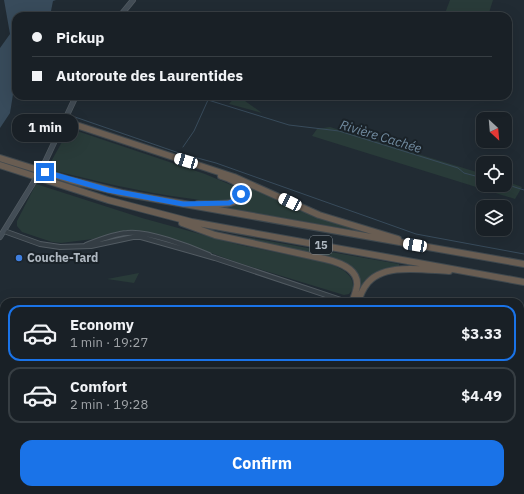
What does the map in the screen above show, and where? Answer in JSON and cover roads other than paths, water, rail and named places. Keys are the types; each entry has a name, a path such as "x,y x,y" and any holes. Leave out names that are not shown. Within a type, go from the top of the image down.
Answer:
{"highway":[{"path":"64,121 243,180 322,216 371,230 415,245"},
{"path":"172,156 231,180 238,184 241,188 240,198 232,202 223,204 183,204"},
{"name":"15","path":"0,158 97,187 183,204 524,264"},
{"name":"15","path":"0,165 108,200 160,214 232,230 524,282"},
{"path":"160,214 215,234 325,259 340,264 350,270 356,280 357,288 353,298"},
{"path":"360,298 364,288 370,280 387,271 412,269 482,274"}],"main road":[{"path":"123,12 133,0"},
{"path":"0,237 45,162 74,100"}],"street":[{"path":"4,231 21,238 51,246 91,246 133,237 141,237 215,258 336,298"}],"water":[{"path":"4,0 56,0 53,1 51,12 12,12 12,100 10,113 0,128 0,48 10,34"}],"waterway":[{"name":"Rivière Cachée","path":"183,147 194,131 208,100 289,125 339,131 458,168 464,173 476,176"},
{"path":"75,117 179,153 216,163 416,234 524,254"},
{"name":"Rivière Cachée","path":"512,186 524,190"}],"place":[{"name":"Couche-Tard","path":"19,258"}]}
